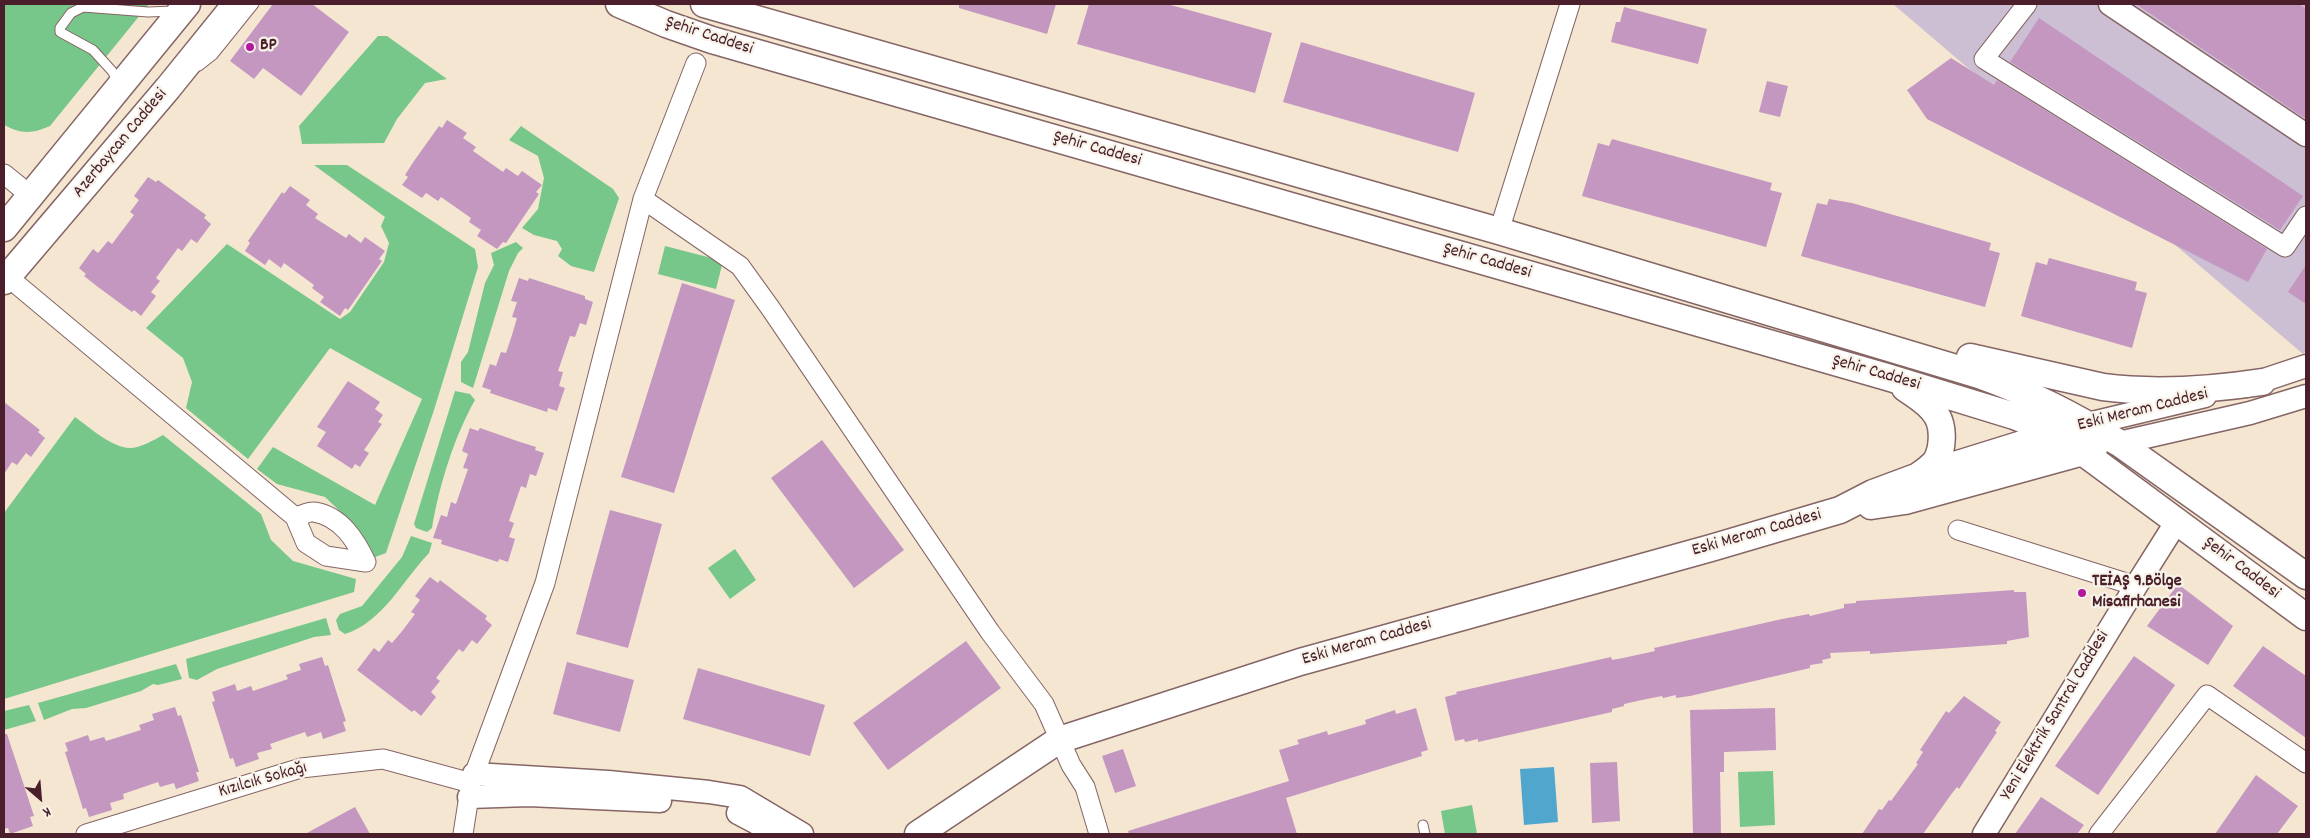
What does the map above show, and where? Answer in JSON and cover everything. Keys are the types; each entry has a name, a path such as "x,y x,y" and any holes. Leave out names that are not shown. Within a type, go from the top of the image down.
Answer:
{"main road":[{"name":"Azerbaycan Caddesi","path":"6,279 168,88 236,4"},
{"name":"Şehir Caddesi","path":"619,4 666,24 712,40 1887,377 2014,416 2057,433 2306,617"},
{"name":"Şehir Caddesi","path":"704,4 1499,231 1905,351 2019,389 2054,405 2119,443 2306,576"},
{"path":"4,228 184,7"},
{"path":"1905,351 1976,358 2103,387 2125,390 2192,391 2262,382"},
{"path":"1887,377 1926,403 1938,416 1942,433 1936,461 1916,477"},
{"name":"Eski Meram Caddesi","path":"1840,510 1873,493 1916,477 2088,424"},
{"name":"Eski Meram Caddesi","path":"918,834 1059,740 1300,662 1711,548 1840,510 1905,501 2083,451 2119,443"}],"street":[{"path":"1499,231 1570,4"},
{"path":"2027,4 1984,59 2284,246 2306,216"},
{"path":"2110,4 2306,135"},
{"path":"463,834 471,785 545,583 643,199 696,63"},
{"path":"4,174 30,194"},
{"path":"643,199 740,266 772,308 990,632 1044,704 1059,740 1085,787 1099,834"},
{"path":"6,279 296,517"},
{"name":"Eski Meram Caddesi","path":"2088,424 2262,382 2306,366"},
{"name":"Eski Meram Caddesi","path":"2119,443 2250,413 2306,396"},
{"name":"Yeni Elektrik Santral Caddesi","path":"1984,834 2177,522"},
{"path":"1958,530 2136,586"},
{"path":"2099,834 2206,695 2306,763"},
{"name":"Kızılcık Sokağı","path":"86,834 300,768 383,759 471,785"},
{"path":"471,785 608,782 708,792 740,797 802,834"},
{"path":"471,785 528,795 691,802 728,808 757,823 769,834"}],"lane":[{"path":"168,88 213,55 254,4"},
{"path":"119,85 112,71 93,50 60,32 60,28 72,13 84,7 148,12 184,7"},
{"path":"1422,825 1425,834"}],"shaded area":[{"path":"1893,4 2306,4 2306,351 2303,354"}],"green space":[{"path":"4,4 149,4 50,126 27,132 4,125"},
{"path":"378,36 387,36 447,79 425,83 397,119 384,143 302,144 299,126"},
{"path":"521,126 613,189 619,198 594,272 571,266 558,256 562,249 557,241 534,235 522,228 538,209 544,178 538,156 509,140"},
{"path":"314,165 347,165 475,249 478,267 434,410 386,553 370,559 347,518 325,497 277,484 257,469 273,447 375,505 422,399 330,348 248,459 186,408 192,382 183,358 146,328 227,244 340,319 350,312 384,262 389,243 381,226 385,217"},
{"path":"516,242 523,248 518,253 509,271 473,388 461,382 461,362 468,352 485,283 494,265 491,253"},
{"path":"665,246 723,261 716,289 658,274"},
{"path":"455,391 470,394 475,400 454,446 443,479 432,528 427,532 416,528 414,524"},
{"path":"75,417 101,436 123,447 138,447 163,435 261,514 271,540 293,561 356,579 354,592 4,699 4,513"},
{"path":"411,536 432,543 429,553 392,599 370,620 345,634 339,630 336,620 340,614 362,606 402,557"},
{"path":"735,549 756,580 730,599 708,568"},
{"path":"326,618 331,635 314,637 217,669 197,680 189,678 186,659"},
{"path":"176,664 182,679 158,685 153,684 141,691 86,708 72,709 44,720 38,703"},
{"path":"29,705 36,721 4,730 4,711"},
{"path":"1773,771 1775,825 1740,827 1738,772"},
{"path":"1472,805 1477,834 1445,834 1441,811"}],"water":[{"path":"1554,767 1558,822 1524,825 1520,769"}],"building":[{"path":"273,4 312,4 349,32 301,96 263,68 254,79 230,61"},
{"path":"959,4 1056,4 1047,34 959,8"},
{"path":"1089,4 1167,4 1272,33 1255,93 1077,44"},
{"path":"2136,4 2299,4 2306,9 2306,119"},
{"path":"1624,7 1707,29 1698,64 1611,42 1616,22 1620,22"},
{"path":"2039,18 2303,196 2280,230 2010,62"},
{"path":"1301,42 1475,93 1458,152 1283,102"},
{"path":"1951,58 1994,85 1997,80 2267,249 2248,282 1927,119 1907,90"},
{"path":"1767,81 1788,86 1780,117 1759,112"},
{"path":"447,120 467,133 463,138 476,147 473,151 503,172 506,168 518,176 522,171 542,185 536,192 539,194 506,243 503,242 497,249 477,236 481,230 469,222 471,218 441,197 438,201 426,193 422,198 402,185 408,177 405,175 414,161 439,126 442,128"},
{"path":"1612,139 1772,183 1770,190 1782,193 1766,247 1582,196 1598,143 1609,146"},
{"path":"148,177 156,182 158,180 206,215 204,218 211,224 197,243 191,239 182,251 178,248 156,278 160,281 151,292 156,296 141,316 134,310 132,312 98,287 84,276 86,274 79,268 93,249 98,253 108,241 112,244 134,215 130,212 139,200 134,196"},
{"path":"290,186 310,200 306,205 318,214 315,218 346,238 349,234 361,243 365,237 385,251 379,259 382,261 348,310 345,308 340,316 320,302 324,297 312,288 314,285 284,263 281,268 269,259 265,265 245,251 250,243 248,241 282,192 284,194"},
{"path":"1829,199 1852,203 1991,243 1989,250 2000,253 1985,307 1801,256 1817,203 1827,205"},
{"path":"2049,258 2137,282 2135,290 2147,293 2132,348 2021,316 2036,262 2047,265"},
{"path":"2306,265 2306,304 2288,292"},
{"path":"519,278 528,281 529,278 585,296 585,299 593,302 586,325 580,323 575,337 570,336 558,371 563,372 559,386 565,388 557,411 548,408 547,412 490,393 491,390 482,387 490,364 496,366 501,352 506,353 517,318 512,317 517,302 511,301"},
{"path":"682,283 735,300 674,493 621,477"},
{"path":"348,381 380,402 375,409 383,415 378,422 382,424 364,450 369,453 360,467 355,464 352,469 317,446 326,432 317,427"},
{"path":"4,402 40,430 38,432 45,438 31,457 26,453 17,465 12,462 4,474"},
{"path":"470,428 478,431 480,428 536,447 535,450 544,453 536,476 530,474 526,488 521,486 509,521 514,523 509,537 515,539 508,562 499,559 498,562 441,544 442,540 433,538 441,515 447,517 451,502 456,504 468,469 463,468 468,454 462,451"},
{"path":"822,440 904,550 854,588 771,478"},
{"path":"610,510 662,524 628,648 576,634"},
{"path":"430,577 438,583 440,580 487,616 485,619 492,625 477,644 472,640 463,652 459,649 436,678 440,681 431,692 436,697 421,716 414,710 412,712 357,670 374,648 379,652 388,640 392,643 403,630 415,614 411,612 420,600 415,596"},
{"path":"2178,584 2233,626 2208,665 2147,626"},
{"path":"2014,590 2014,592 2026,592 2029,637 2007,641 2007,644 1870,654 1870,651 1830,653 1831,658 1822,660 1823,663 1810,665 1810,668 1690,696 1676,698 1676,695 1663,698 1662,696 1624,704 1624,706 1612,709 1612,712 1478,742 1478,739 1465,742 1464,739 1455,741 1445,697 1457,694 1456,692 1611,657 1612,660 1655,651 1654,648 1782,619 1809,614 1810,616 1844,608 1844,604 1856,603 1856,601"},
{"path":"966,641 1001,688 888,770 853,723"},
{"path":"2263,646 2306,676 2306,738 2233,686"},
{"path":"2134,656 2175,685 2098,795 2055,766"},
{"path":"322,657 325,666 328,665 346,721 343,722 346,731 323,739 321,732 307,737 305,732 270,744 272,749 257,753 259,759 236,767 233,758 230,759 212,702 215,701 212,692 235,684 237,691 251,686 253,691 288,679 286,675 301,670 299,664"},
{"path":"567,662 634,680 620,732 553,714"},
{"path":"698,668 825,705 810,756 683,719"},
{"path":"1964,696 2001,722 1995,731 1997,732 1959,789 1957,787 1923,834 1862,834 1879,809 1882,810 1889,800 1891,801 1918,764 1916,763 1923,752 1920,750 1946,711 1949,713"},
{"path":"175,707 178,716 181,715 199,772 196,772 199,781 176,789 174,783 160,787 158,782 123,794 124,799 110,803 112,810 89,817 86,808 83,809 65,752 68,751 65,743 88,735 90,741 104,737 106,741 141,730 139,725 154,720 152,714"},
{"path":"1416,708 1428,750 1421,752 1422,756 1286,798 1297,834 1129,834 1128,831 1289,781 1279,750 1299,744 1297,740 1327,731 1328,735 1366,724 1365,720 1395,710 1396,714"},
{"path":"1775,708 1776,750 1724,752 1724,772 1720,772 1721,834 1693,834 1690,710"},
{"path":"4,734 7,734 34,816 30,817 33,826 10,834 8,828 4,829"},
{"path":"1123,749 1136,786 1115,793 1102,756"},
{"path":"1617,762 1620,821 1592,823 1590,763"},
{"path":"2256,775 2298,806 2277,834 2215,834"},
{"path":"2041,797 2084,825 2077,834 2015,834"},
{"path":"355,807 370,834 305,834"}],"place":[{"name":"BP","path":"250,47"},
{"name":"TEİAŞ 9.Bölge Misafirhanesi","path":"2082,593"}]}
